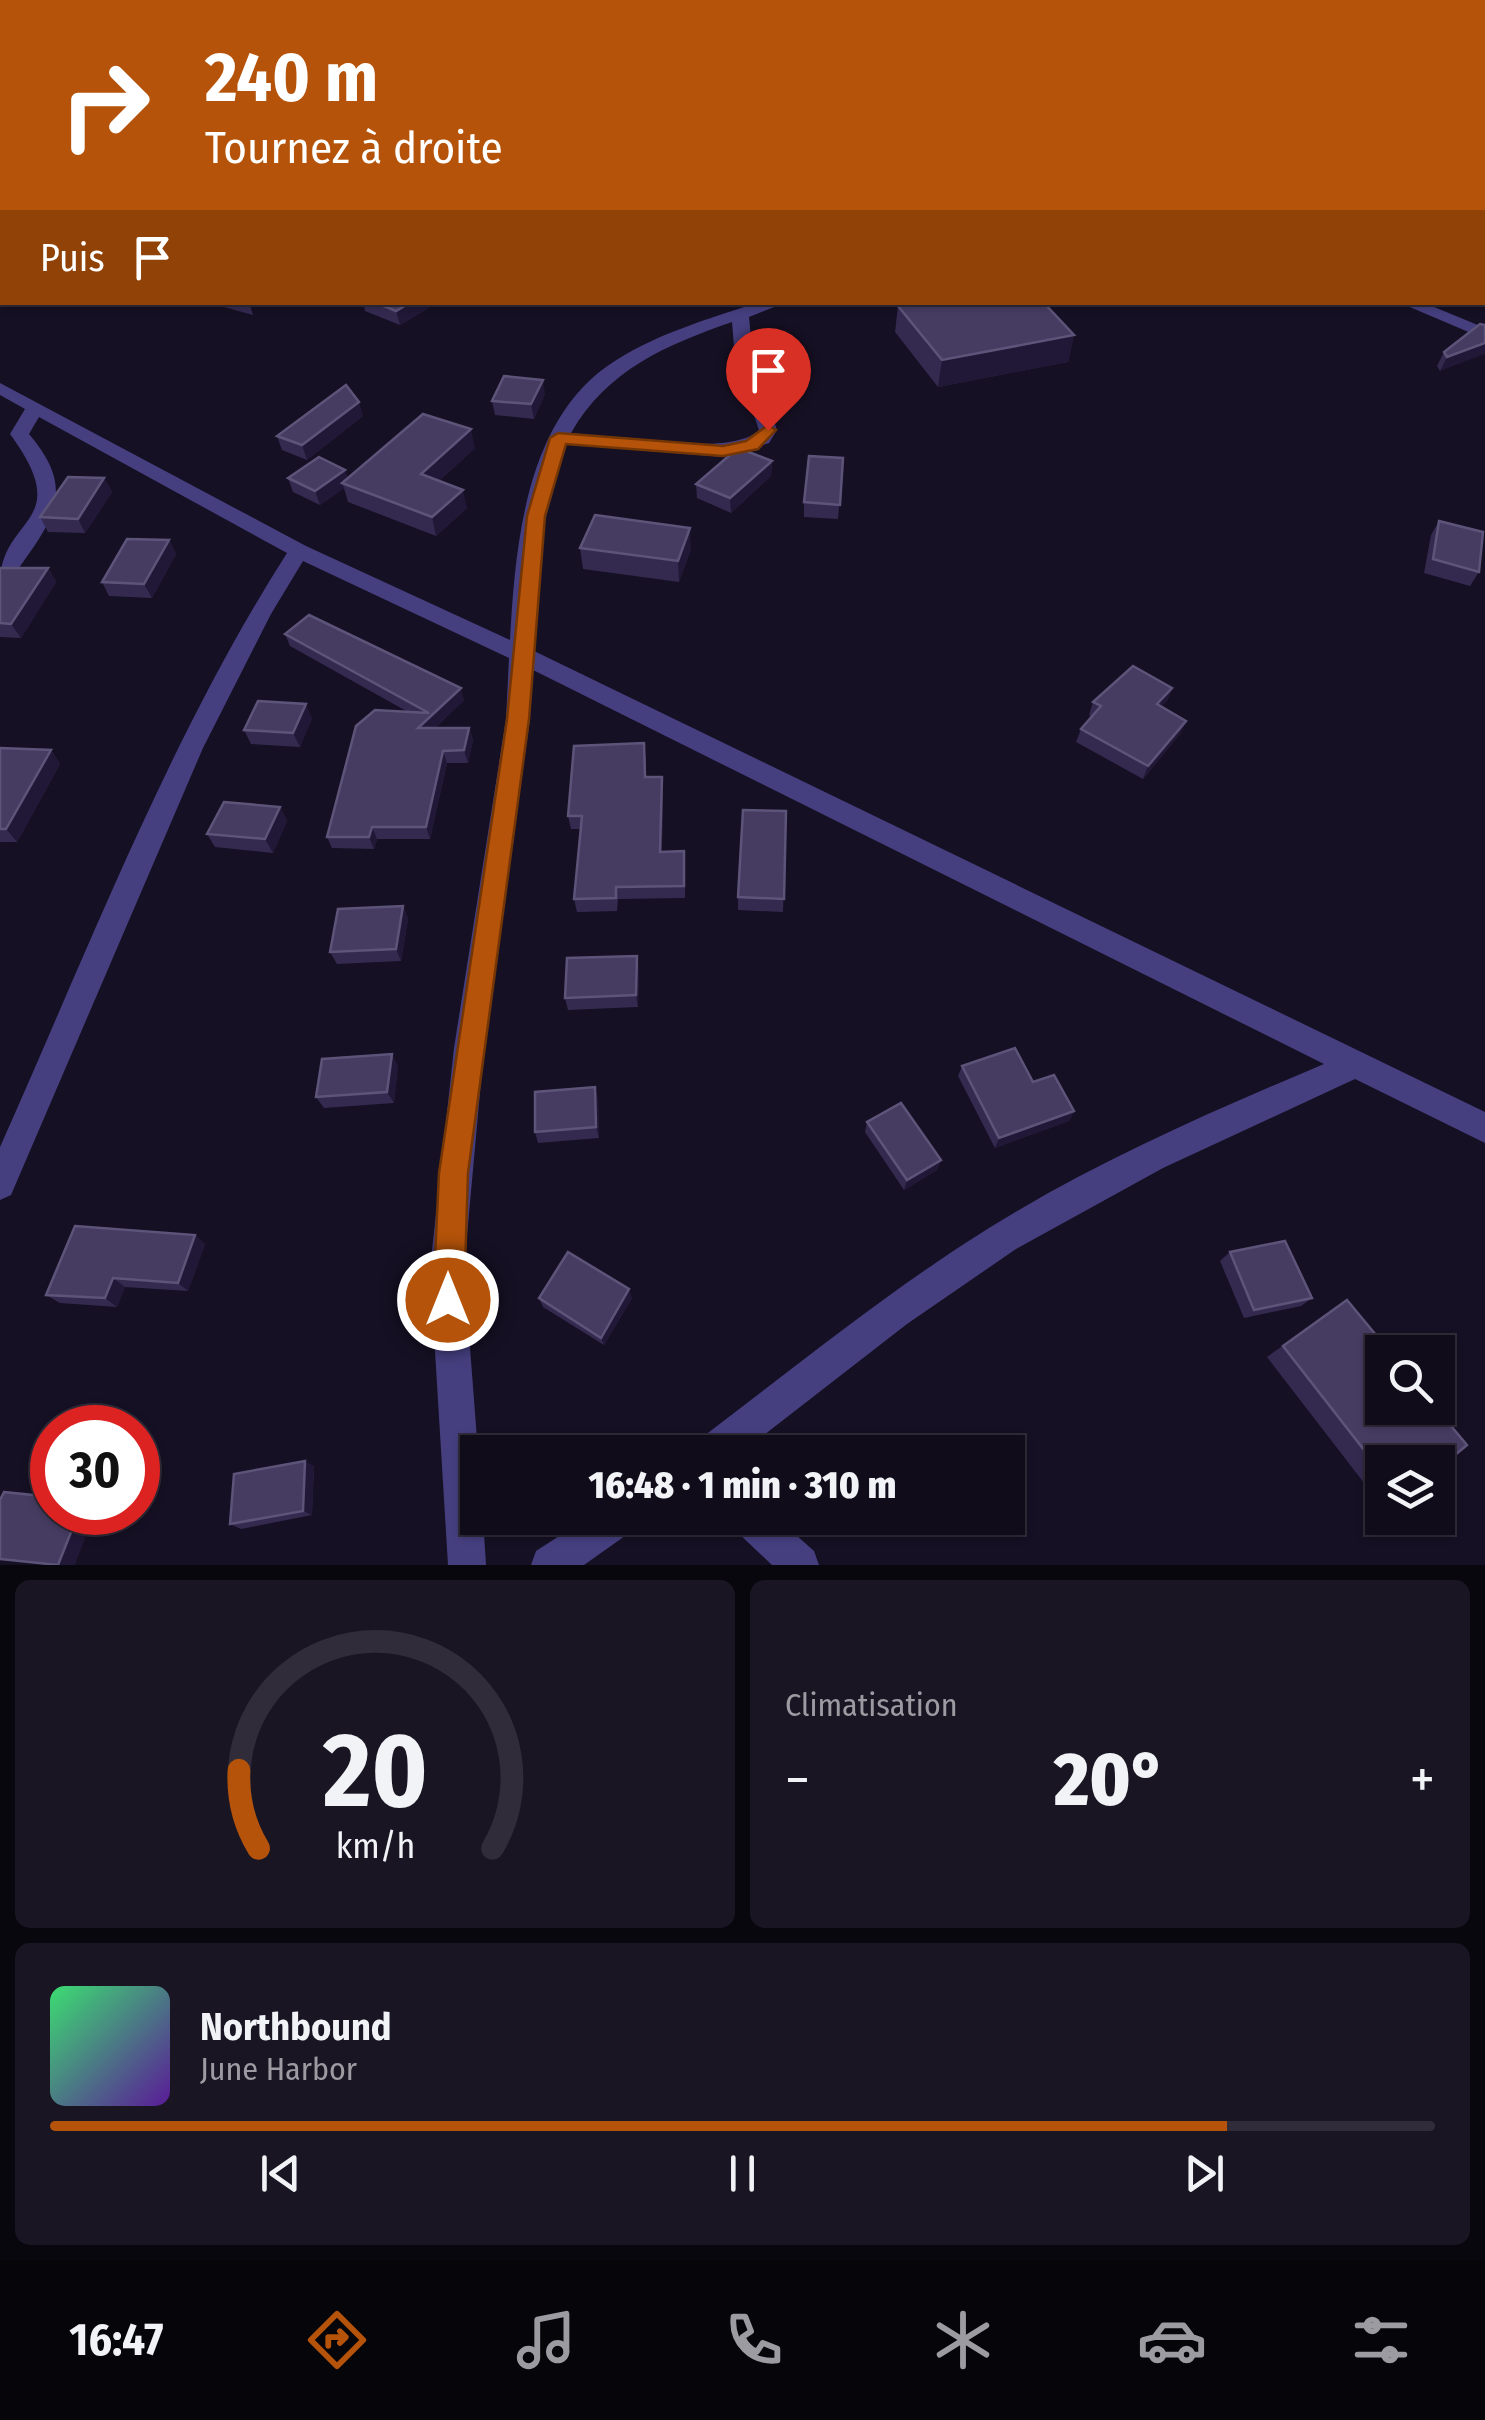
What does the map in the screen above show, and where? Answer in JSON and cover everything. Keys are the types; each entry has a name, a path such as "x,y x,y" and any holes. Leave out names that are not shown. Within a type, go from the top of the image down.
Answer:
{"street":[{"path":"467,1565 447,1269 453,1173 518,719 520,654 536,516 558,438 581,400 608,374 656,346 770,305"},
{"path":"1413,305 1485,334"},
{"path":"558,438 723,451 762,439 768,430 744,375 738,342 741,314"},
{"path":"0,388 299,551 520,654 1485,1128"},
{"path":"0,576 30,538 50,490 43,458 19,434 36,406"},
{"path":"0,1184 191,748 260,613 299,551"},
{"path":"736,1435 956,1269 1070,1199 1199,1132 1358,1064"},
{"path":"550,1565 594,1535"},
{"path":"768,1535 800,1565"}],"building":[{"path":"381,305 406,305 396,311"},
{"path":"1046,305 1074,335 942,360 898,306"},
{"path":"1480,324 1485,325 1485,343 1447,357 1444,352"},
{"path":"504,376 543,380 531,404 492,401"},
{"path":"346,385 359,402 302,445 277,436"},
{"path":"423,414 471,429 421,474 463,490 432,517 342,483"},
{"path":"738,448 772,461 730,498 696,484"},
{"path":"809,456 843,458 840,505 804,502"},
{"path":"319,457 345,470 315,491 288,478"},
{"path":"68,477 104,478 78,519 40,517"},
{"path":"595,515 690,528 678,561 580,548"},
{"path":"1439,521 1483,532 1479,572 1433,559"},
{"path":"127,539 169,540 144,584 102,582"},
{"path":"0,568 48,568 11,624 0,623"},
{"path":"309,615 461,688 418,728 469,728 464,750 443,751 426,827 372,827 369,837 327,837 356,726 375,710 429,713 285,634"},
{"path":"1133,666 1172,688 1157,704 1186,721 1148,766 1081,729 1101,706 1093,702"},
{"path":"258,701 306,704 293,733 244,730"},
{"path":"644,743 645,777 662,777 660,852 684,851 684,886 616,887 616,898 574,899 582,816 568,816 574,746"},
{"path":"0,748 51,750 6,829 0,829"},
{"path":"224,802 280,807 265,839 207,834"},
{"path":"743,810 786,811 784,899 738,897"},
{"path":"403,906 396,949 330,952 338,909"},
{"path":"637,956 636,995 565,998 567,958"},
{"path":"1015,1048 1033,1082 1054,1075 1074,1111 999,1138 962,1066"},
{"path":"392,1054 387,1092 316,1097 322,1059"},
{"path":"595,1087 596,1127 535,1132 535,1092"},
{"path":"901,1103 941,1160 907,1180 867,1122"},
{"path":"75,1226 195,1235 178,1283 113,1278 105,1298 46,1295"},
{"path":"1285,1241 1312,1298 1254,1310 1230,1252"},
{"path":"568,1252 629,1289 601,1338 539,1298"},
{"path":"1347,1300 1376,1335 1365,1335 1365,1425 1450,1425 1467,1445 1455,1455 1455,1445 1365,1445 1365,1451 1283,1346"},
{"path":"305,1461 303,1511 230,1524 234,1474"},
{"path":"4,1492 30,1495 30,1535 70,1535 58,1565 0,1559 0,1500"}],"route":[{"path":"448,1300 453,1173 518,719 520,654 536,516 558,438 635,441 723,451 752,446 768,430"}]}
